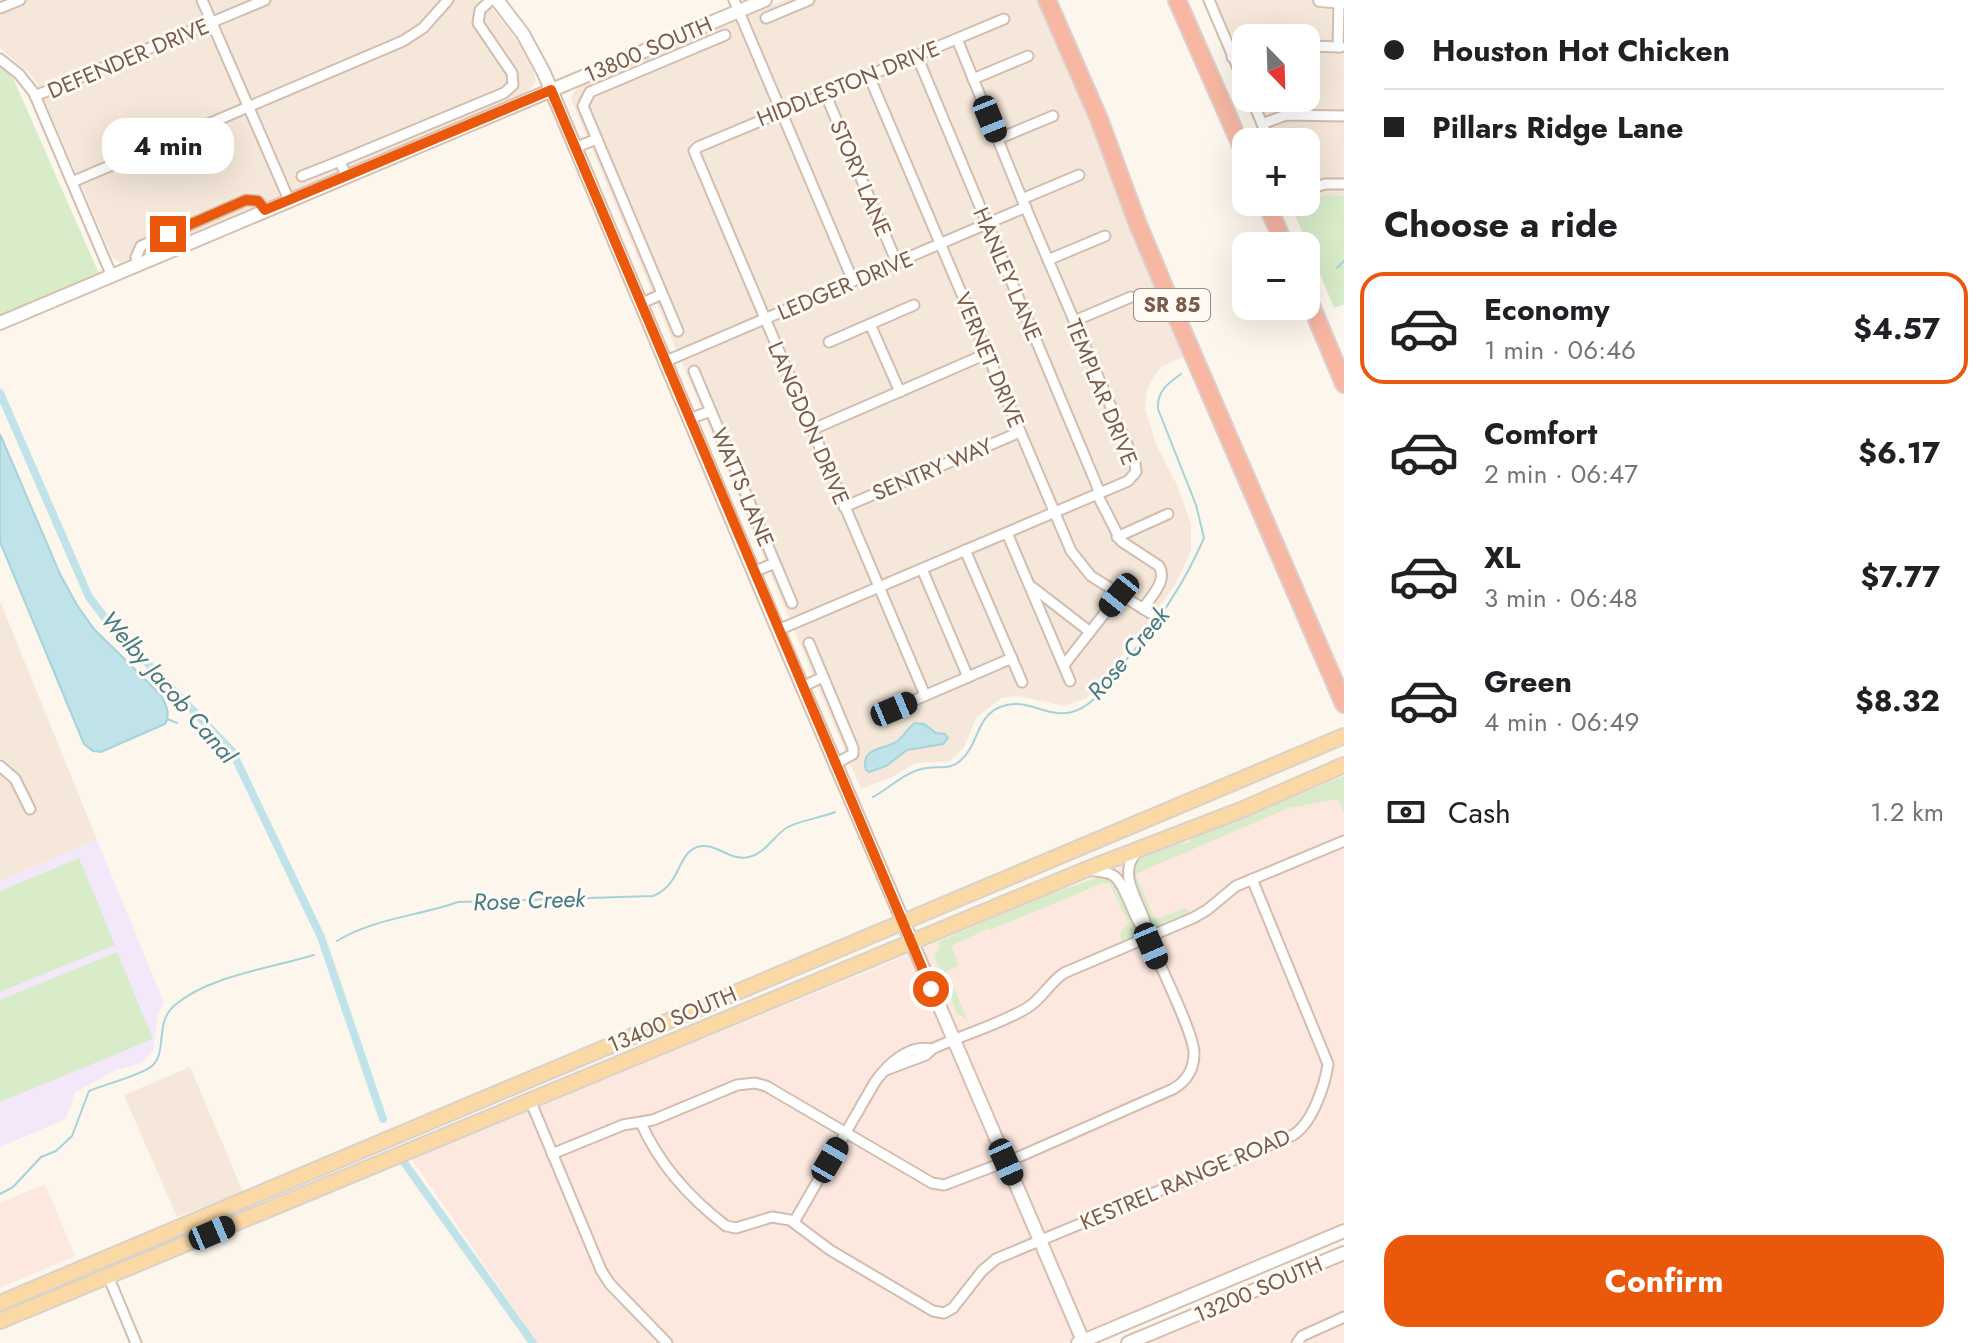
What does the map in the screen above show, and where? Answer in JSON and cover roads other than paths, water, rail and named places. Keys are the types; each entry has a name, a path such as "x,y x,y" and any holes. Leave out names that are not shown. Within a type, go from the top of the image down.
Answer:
{"highway":[{"name":"SR 85","path":"1047,0 1099,119 1172,306 1344,704"},
{"path":"1177,0 1233,128"},
{"path":"1317,320 1344,384"}],"main road":[{"path":"497,0 531,46 551,90 1082,1342 1344,1231"},
{"name":"13800 SOUTH","path":"0,323 681,35 736,6 765,0"},
{"path":"1320,0 1341,2"},
{"name":"13400 SOUTH","path":"0,1303 1344,736"},
{"name":"13400 SOUTH","path":"0,1321 1344,765"},
{"name":"13200 SOUTH","path":"1128,1343 1344,1253"}],"street":[{"path":"0,8 20,0"},
{"path":"202,0 289,200"},
{"name":"DEFENDER DRIVE","path":"35,96 265,0"},
{"path":"72,182 411,36 431,20 448,0"},
{"path":"302,176 504,93 513,85 512,73 478,23 480,10 491,0"},
{"path":"1209,0 1232,57"},
{"path":"766,18 805,1"},
{"path":"1320,46 1341,47 1341,2"},
{"path":"736,6 853,281"},
{"name":"HIDDLESTON DRIVE","path":"694,151 780,111 1004,19"},
{"path":"681,35 688,51"},
{"path":"678,331 583,106 590,92 725,35"},
{"name":"TEMPLAR DRIVE","path":"778,630 1128,481 1134,475 1136,466 957,39"},
{"name":"HANLEY LANE","path":"917,56 1117,537 1162,571 1162,580 1146,611"},
{"path":"973,79 1028,56"},
{"path":"0,59 24,78 35,96 111,274"},
{"path":"615,63 622,79"},
{"name":"VERNET DRIVE","path":"869,76 1071,551 1091,576 1146,611"},
{"name":"STORY LANE","path":"825,93 897,263"},
{"path":"1257,112 1264,128"},
{"path":"1262,124 1286,115 1344,116"},
{"path":"998,139 1053,116"},
{"path":"574,148 597,139"},
{"name":"LANGDON DRIVE","path":"694,151 925,695"},
{"path":"340,161 346,176"},
{"name":"LEDGER DRIVE","path":"664,362 987,224 1079,175"},
{"path":"1320,184 1344,184"},
{"path":"1048,260 1105,236"},
{"path":"640,304 662,294"},
{"path":"1074,321 1131,297"},
{"path":"829,342 914,305"},
{"path":"870,324 900,392"},
{"path":"811,430 986,354"},
{"name":"WATTS LANE","path":"694,371 792,603"},
{"name":"WATTS LANE","path":"689,419 711,411"},
{"name":"SENTRY WAY","path":"844,507 1020,432"},
{"path":"1117,537 1168,514"},
{"path":"1007,533 1070,681"},
{"path":"965,550 1022,682"},
{"name":"WATTS LANE","path":"753,572 775,563"},
{"path":"922,569 968,677"},
{"path":"1029,585 1089,631"},
{"path":"1064,665 1119,595"},
{"path":"809,643 853,748 853,754 835,764"},
{"path":"894,709 1012,658"},
{"path":"802,687 823,677"},
{"path":"0,766 15,779 30,809"},
{"path":"641,1123 654,1151 671,1173 726,1226 736,1228 772,1217 794,1222 875,1082 886,1070 926,1055 953,1039 1026,1008 1037,1001 1057,977 1203,912 1232,888 1344,841"},
{"path":"552,1154 623,1125 641,1123 732,1087 750,1083 766,1086 940,1185 955,1183 1006,1162 1173,1089 1189,1074 1193,1044 1148,937 1147,924 1127,875 1130,860 1141,848"},
{"path":"1085,870 1107,873 1118,879 1139,928 1148,937"},
{"name":"KESTREL RANGE ROAD","path":"794,1222 830,1250 940,1313 953,1308 992,1262 1293,1135 1306,1124 1328,1064 1252,879"},
{"path":"530,1100 604,1276 667,1343"},
{"path":"108,1276 136,1343"},
{"path":"1297,1343 1302,1336 1344,1317"}],"water":[{"path":"0,434 60,574 77,605 94,629 161,695 166,706 168,717 165,724 101,752 93,751 84,744 0,542"},
{"path":"915,723 924,724 948,738 943,744 907,750 886,766 869,772 866,770 869,754 896,742"}],"waterway":[{"name":"Rose Creek","path":"1337,268 1344,261"},
{"name":"Rose Creek","path":"873,797 920,769 957,763 967,754 986,717 1000,707 1019,704 1054,713 1080,709 1100,693 1157,621 1187,573 1204,538 1196,505 1158,409 1164,388 1181,374"},
{"name":"Welby Jacob Canal","path":"0,393 89,597 108,622 232,751 321,937 383,1119"},
{"path":"167,719 177,723"},
{"name":"Rose Creek","path":"337,941 380,923 458,902 653,896 669,885 686,856 697,847 710,847 735,857 749,857 760,852 788,827 835,812"},
{"name":"Rose Creek","path":"0,1194 13,1187 41,1157 56,1151 72,1136 89,1091 152,1066 159,1053 165,1020 175,1005 189,995 223,980 314,955"},
{"name":"Welby Jacob Canal","path":"403,1161 533,1343"}]}
